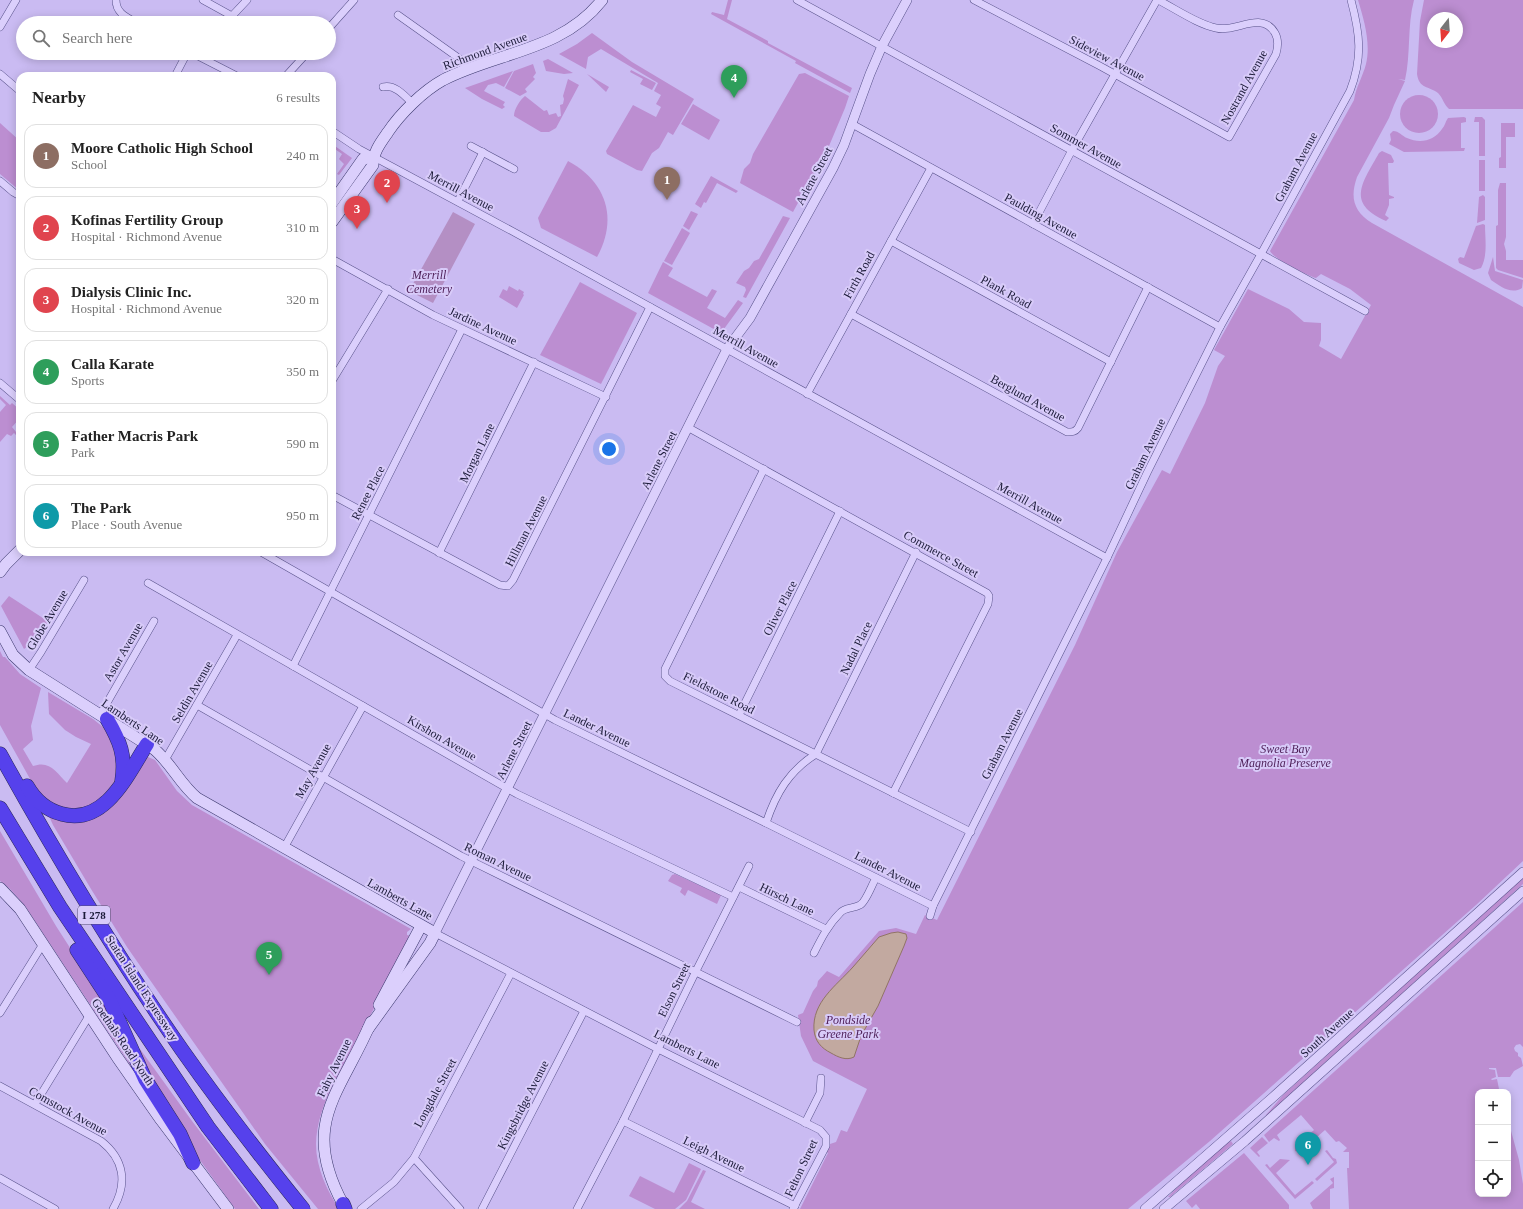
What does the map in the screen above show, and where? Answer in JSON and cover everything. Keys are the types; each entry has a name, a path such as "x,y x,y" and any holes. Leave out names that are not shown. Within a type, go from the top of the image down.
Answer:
{"highway":[{"path":"104,717 116,736 123,756 124,770 122,783"},
{"path":"0,746 14,762 36,799 44,806 60,814 77,815 96,810 111,798 147,744"},
{"name":"Staten Island Expressway","path":"0,754 91,910 154,1008 212,1091 303,1209"},
{"name":"Staten Island Expressway","path":"0,808 60,907 208,1127 271,1209"},
{"path":"60,907 73,943 109,999 145,1078 180,1134 193,1163"}],"main road":[{"name":"Richmond Avenue","path":"336,216 373,164 373,156 390,129 413,104 427,92 442,81 466,70 552,40 577,25 588,16 602,0"},
{"name":"Richmond Avenue","path":"336,197 363,159 373,156"},
{"path":"0,572 16,554"},
{"name":"Lamberts Lane","path":"0,633 13,655 29,670 158,752 182,784 197,798 435,933"},
{"name":"Goethals Road North","path":"0,888 20,909 89,1016 158,1115 228,1209"},
{"name":"Fahy Avenue","path":"346,1207 333,1184 326,1164 324,1143 328,1111 334,1095 376,1012 422,926"},
{"name":"Fahy Avenue","path":"368,1029 430,943 435,933"}],"street":[{"path":"0,28 16,0"},
{"path":"116,0 116,6 121,13 126,16"},
{"path":"203,0 232,16 246,0"},
{"path":"336,20 354,0"},
{"name":"Sommer Avenue","path":"797,0 1365,311"},
{"name":"Arlene Street","path":"435,933 727,349 750,318 833,168 844,145 882,46 907,0"},
{"name":"Sideview Avenue","path":"974,0 1115,74 1229,137"},
{"path":"1033,224 1072,150 1157,0"},
{"name":"Nostrand Avenue","path":"1157,0 1208,26 1226,29 1235,28 1252,22 1259,22 1268,26 1276,35 1278,40 1277,52 1229,137"},
{"name":"Graham Avenue","path":"930,916 933,906 1107,558 1147,473 1220,327 1350,91 1360,55 1358,29 1351,0"},
{"path":"398,15 460,59 466,70"},
{"path":"177,72 183,60"},
{"path":"206,60 229,72"},
{"path":"290,72 301,60"},
{"path":"0,74 16,88"},
{"path":"383,87 392,87 413,104"},
{"name":"Paulding Avenue","path":"852,124 1220,327"},
{"name":"Merrill Avenue","path":"336,134 358,149 458,201 1107,558"},
{"path":"471,146 514,169"},
{"path":"458,201 483,152"},
{"name":"Firth Road","path":"807,394 931,168"},
{"path":"0,181 16,194"},
{"name":"Plank Road","path":"891,241 1111,362"},
{"name":"Jardine Avenue","path":"336,260 433,315 606,397"},
{"name":"Berglund Avenue","path":"851,314 1067,432 1076,431 1078,428 1148,287"},
{"path":"336,374 388,289"},
{"name":"Hillman Avenue","path":"336,497 500,585 505,586 511,584 606,397 650,306"},
{"name":"Renee Place","path":"293,666 462,329"},
{"name":"Morgan Lane","path":"439,553 534,362"},
{"path":"0,382 16,396"},
{"name":"Commerce Street","path":"688,428 916,552 984,590 989,596 989,600 893,793"},
{"name":"Fieldstone Road","path":"764,469 665,672 665,676 670,681 971,832"},
{"name":"Oliver Place","path":"738,715 840,511"},
{"name":"Nadal Place","path":"816,754 916,552"},
{"name":"Lander Avenue","path":"267,556 545,715 933,906"},
{"name":"Globe Avenue","path":"29,670 84,580"},
{"name":"Kirshon Avenue","path":"148,583 508,789 733,897"},
{"name":"Astor Avenue","path":"104,717 154,621"},
{"name":"Seldin Avenue","path":"165,760 237,635"},
{"name":"Roman Avenue","path":"197,706 471,861 797,1022"},
{"name":"May Avenue","path":"284,848 363,706"},
{"path":"766,823 777,796 788,778 802,764 816,754"},
{"name":"Elson Street","path":"577,1209 623,1121 749,866"},
{"name":"South Avenue","path":"1145,1209 1272,1098 1523,872"},
{"path":"814,953 826,930 843,910 860,905 864,901 876,878"},
{"name":"Hirsch Lane","path":"739,887 826,930"},
{"path":"1164,1209 1245,1141 1523,891"},
{"name":"Lamberts Lane","path":"435,933 658,1049 820,1130 826,1137"},
{"path":"0,1013 43,944"},
{"name":"Longdale Street","path":"361,1209 394,1182 414,1158 511,973"},
{"name":"Kingsbridge Avenue","path":"482,1209 584,1011"},
{"path":"35,1104 89,1016"},
{"path":"805,1123 820,1093 821,1078"},
{"name":"Comstock Avenue","path":"0,1086 101,1141 114,1154 121,1170 122,1179 120,1195 113,1209"},
{"name":"Leigh Avenue","path":"623,1121 794,1208"},
{"name":"Felton Street","path":"794,1208 826,1146 826,1137"},
{"path":"414,1158 460,1209"},
{"path":"0,1178 54,1209"}],"green space":[{"path":"728,0 732,0 727,19 852,88 850,93 711,14 712,12 724,15"},
{"name":"Sweet Bay Magnolia Preserve","path":"1358,0 1414,0 1410,20 1408,60 1405,80 1398,79 1405,81 1389,118 1357,177 1354,197 1357,208 1361,214 1372,223 1523,307 1523,861 1476,905 1210,1141 1128,1209 800,1209 828,1153 826,1152 830,1144 836,1142 841,1130 847,1132 867,1089 813,1061 801,1036 798,1015 803,1013 813,991 817,986 818,981 827,971 839,977 879,931 896,928 916,934 925,915 937,920 1075,645 1117,552 1162,470 1170,474 1205,403 1218,366 1225,356 1214,350 1248,289 1289,309 1304,322 1321,323 1321,340 1319,346 1341,359 1371,305 1350,289 1321,274 1316,278 1305,274 1277,258 1270,251 1354,100 1366,64 1368,48"},
{"path":"1424,0 1523,0 1523,109 1449,109 1438,93 1422,85 1417,74 1420,21"},
{"path":"592,33 632,62 694,99 673,135 668,132 659,148 652,153 642,171 637,170 607,154 606,151 633,105 656,117 661,107 656,104 661,95 654,91 658,83 601,49 588,57 586,69 559,54 577,44"},
{"path":"548,59 573,73 564,74 546,71 543,61"},
{"path":"533,64 536,73 533,77 535,79 525,89 527,92 520,96 505,88 514,71"},
{"path":"631,70 656,83 652,90 640,84 643,79 630,72"},
{"path":"513,71 504,87 496,83 488,85 484,91 505,102 503,105 505,107 502,109 465,88"},
{"path":"805,73 849,96 829,146 793,212 740,183 744,169 750,163 753,154 799,74"},
{"path":"587,74 609,87 606,92"},
{"path":"568,79 579,85 556,128 549,132 541,132 514,116 515,110 525,96 544,111 547,110 549,115 556,113 558,117 561,116 560,105 563,104 563,96"},
{"path":"1415,95 1423,95 1433,100 1437,107 1437,121 1433,128 1423,133 1415,133 1405,128 1403,125 1400,118 1400,110 1405,100 1408,98"},
{"path":"693,104 720,120 709,140 681,124"},
{"path":"1475,117 1482,117 1485,120 1485,156 1479,156 1479,122 1474,122"},
{"path":"1448,118 1466,118 1466,122 1461,123 1461,148 1465,148 1464,151 1404,152 1389,144 1391,140 1390,134 1393,131 1412,140 1422,141 1431,139 1439,133 1444,127"},
{"path":"0,123 16,137 16,188 0,174"},
{"path":"1501,123 1515,123 1515,137 1506,137 1506,168 1499,168 1499,158 1501,157"},
{"path":"336,147 352,158 339,175 337,174 344,164 339,159 342,154 336,150"},
{"path":"1382,151 1391,155 1394,161 1393,163 1388,163 1389,195 1394,198 1389,199 1389,205 1385,215 1389,218 1386,221 1373,214 1365,207 1361,191 1368,173 1379,153"},
{"path":"1479,160 1485,160 1485,191 1479,191"},
{"path":"568,161 592,180 600,191 605,203 607,229 597,257 541,228 538,218"},
{"path":"711,176 738,191 736,193 717,183 706,203 704,202 701,208 695,204"},
{"path":"1500,183 1506,183 1506,237 1504,244 1506,260 1523,260 1523,278 1496,268 1496,226 1498,225 1498,190"},
{"path":"1483,195 1485,197 1485,220 1477,223 1479,197"},
{"path":"691,211 698,214 689,230 683,226"},
{"name":"Merrill Cemetery","path":"453,212 475,224 433,303 409,291"},
{"path":"783,216 790,218 746,298 743,297 746,290 745,287 736,283 744,271 749,268 754,261 759,259"},
{"path":"1483,224 1485,225 1485,258 1481,268 1474,270 1459,263 1458,259 1460,257 1464,258 1476,226"},
{"path":"682,228 690,233 672,265 664,261"},
{"path":"1493,257 1495,271 1523,280 1522,288 1514,291 1506,289 1491,280 1488,273"},
{"path":"663,262 673,268 668,276 707,297 712,289 717,291 707,308 725,318 738,300 743,303 721,333 648,293"},
{"path":"580,282 637,313 601,384 540,355"},
{"path":"509,286 518,291 519,289 524,292 524,295 517,308 499,297 503,289 507,291"},
{"path":"0,396 10,405 12,403 16,406 16,422 12,427 16,432 16,435 14,433 11,436 7,434 0,442 0,412 6,405 0,399"},
{"path":"9,596 49,622 33,650 29,645 24,649 1,606"},
{"path":"0,651 3,657 5,657 20,674 41,688 31,726 33,740 23,749 33,766 44,765 52,768 67,783 91,744 65,730 49,714 48,692 93,719 108,731 114,740 120,772 111,792 83,809 62,810 39,795 0,725"},
{"path":"148,757 155,760 177,791 192,805 411,929 407,932 407,935 413,936 338,1074 326,1101 317,1130 316,1153 320,1170 326,1186 339,1209 318,1209 265,1144 127,947 91,889 48,814 84,817 144,758"},
{"path":"0,831 56,926 110,1010 136,1074 25,906 10,889 0,881"},
{"path":"675,874 721,895 717,904 688,890 685,896 680,892 682,888 668,881 672,875"},
{"path":"1523,877 1523,884 1267,1116 1266,1115 1283,1095"},
{"path":"1523,902 1523,1047 1520,1044 1516,1045 1514,1048 1518,1053 1518,1056 1521,1058 1523,1066 1514,1071 1510,1077 1498,1077 1496,1068 1489,1068 1495,1070 1496,1077 1491,1079 1497,1079 1499,1089 1475,1089 1475,1197 1511,1197 1511,1131 1519,1160 1523,1184 1523,1209 1349,1209 1347,1168 1349,1168 1349,1152 1343,1152 1347,1148 1339,1141 1336,1142 1325,1130 1300,1152 1295,1151 1295,1146 1314,1130 1301,1115 1277,1135 1280,1140 1279,1141 1274,1138 1269,1142 1264,1135"},
{"path":"139,1049 259,1209 235,1209 197,1156 155,1088"},
{"path":"1262,1137 1268,1143 1257,1152 1260,1156 1259,1157 1250,1148"},
{"path":"1231,1141 1233,1144 1170,1197 1168,1197 1190,1174"},
{"path":"1327,1150 1333,1158 1336,1159 1337,1163 1317,1181 1315,1179 1334,1162 1325,1151"},
{"path":"1244,1153 1289,1205 1289,1209 1200,1209 1196,1204 1192,1208 1186,1201"},
{"path":"1280,1159 1290,1160 1276,1173 1295,1195 1312,1181 1314,1183 1295,1199 1265,1165 1267,1164 1270,1168"},
{"path":"689,1163 701,1169 686,1200 675,1209 655,1209 629,1196 640,1176 674,1193"},
{"path":"703,1170 706,1171 691,1202 705,1209 679,1209 687,1201"},
{"path":"1334,1177 1334,1188 1330,1189 1330,1209 1313,1209 1310,1203 1333,1183 1330,1179"}],"shaded area":[{"path":"898,932 906,934 907,938 878,1006 861,1036 854,1057 848,1059 836,1056 821,1046 817,1041 815,1034 814,1020 821,1003 826,995 879,937"}],"place":[{"name":"Calla Karate","path":"734,98"},
{"name":"Moore Catholic High School","path":"667,200"},
{"name":"Kofinas Fertility Group","path":"387,203"},
{"name":"Dialysis Clinic Inc.","path":"357,229"},
{"name":"Father Macris Park","path":"269,975"},
{"name":"The Park","path":"1308,1165"}],"park label":[{"name":"Pondside Greene Park","path":"848,1027"}]}
